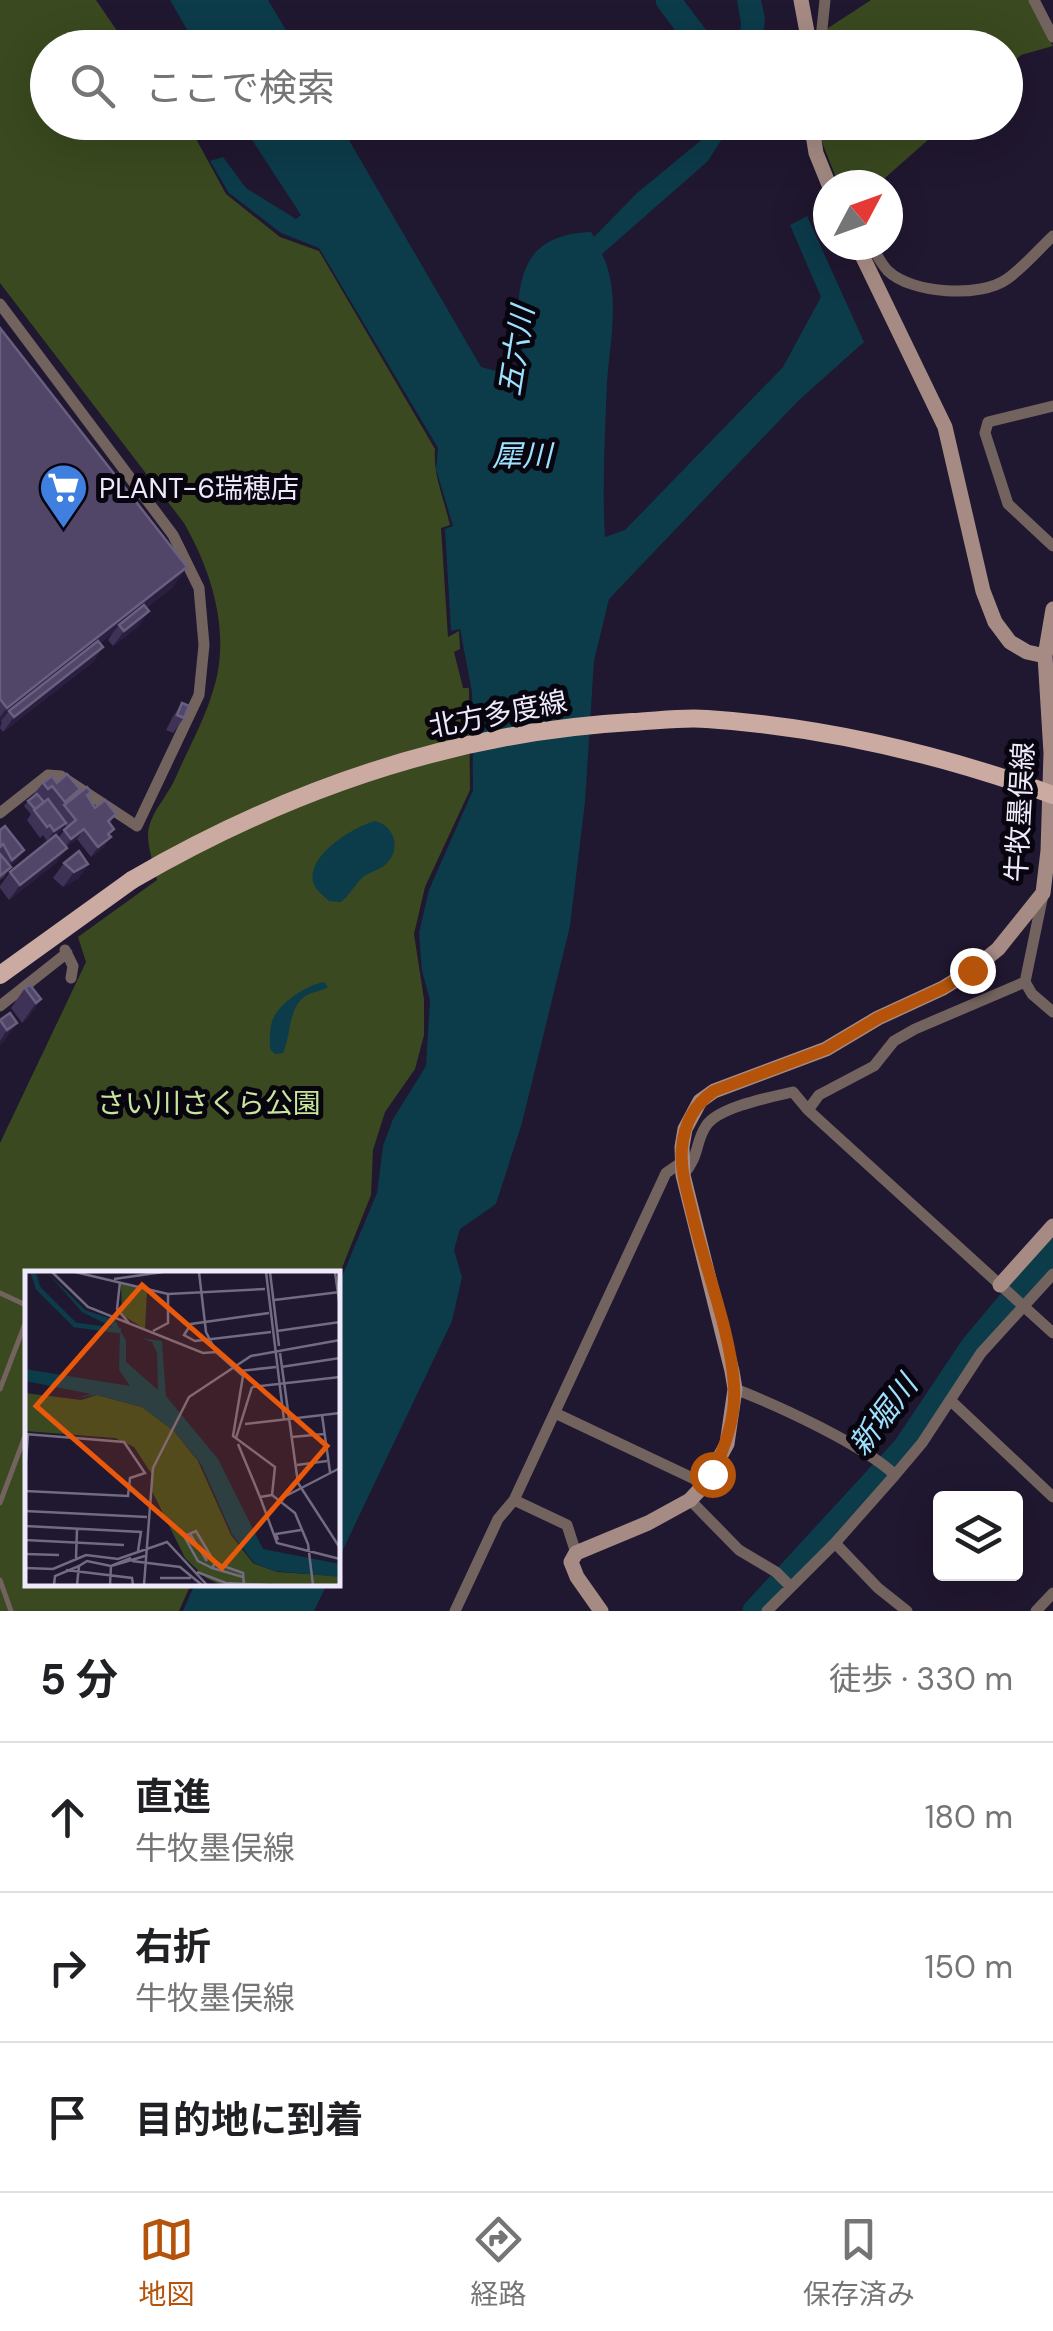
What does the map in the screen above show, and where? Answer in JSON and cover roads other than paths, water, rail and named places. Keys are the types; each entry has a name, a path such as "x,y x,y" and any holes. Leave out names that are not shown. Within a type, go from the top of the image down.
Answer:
{"main road":[{"path":"801,0 807,30"},
{"path":"816,140 825,170"},
{"path":"863,260 945,427 983,591 995,622 1010,642 1045,656"},
{"name":"牛牧墨俣線","path":"576,1553 620,1538 690,1500 705,1484 727,1444 735,1389 723,1326 703,1262 682,1168 685,1128 700,1100 731,1082 826,1049 878,1018 943,988 998,949 1043,893 1051,853 1051,753 1045,656 1053,608"},
{"name":"北方多度線","path":"0,975 132,880 247,818 315,790 409,760 574,725 703,718 838,733 972,766 1053,795"},
{"path":"1004,1289 1053,1226"},
{"path":"576,1553 571,1562 577,1577 602,1611"}],"street":[{"path":"822,30 824,0"},
{"path":"1034,0 1053,36"},
{"path":"881,260 889,272 910,284 957,292 982,290 1006,281 1053,236"},
{"path":"0,304 173,535 199,588 204,645 199,696 137,826 61,776 48,775 0,813"},
{"path":"1053,406 988,422 985,432 1008,504 1053,546"},
{"path":"1043,893 1025,982 1032,994 1053,1012"},
{"path":"54,934 73,966 71,978"},
{"path":"0,1006 66,953"},
{"path":"808,1110 819,1096 874,1066 894,1041 914,1028 1025,982"},
{"path":"454,1611 498,1520 514,1500 666,1173 692,1165 706,1125 718,1114 793,1092 808,1110 1053,1333"},
{"path":"767,1611 835,1543 890,1470 922,1443 982,1353 1022,1304 1053,1274"},
{"path":"735,1389 801,1419 890,1470"},
{"path":"950,1400 1053,1496"},
{"path":"556,1413 705,1484"},
{"path":"514,1500 566,1526 576,1553"},
{"path":"690,1500 738,1550 790,1585"},
{"path":"835,1543 878,1588 907,1611"},
{"path":"1036,1611 1053,1593"}],"lane":[{"path":"0,1293 25,1305"},
{"path":"0,1389 25,1324"},
{"path":"0,1503 25,1436"},
{"path":"0,1580 11,1611"}],"water":[{"path":"170,0 268,0 286,30 187,30"},
{"path":"737,0 761,0 764,30 740,30"},
{"name":"犀川","path":"252,140 349,140 481,367 504,373 521,364 520,288 524,272 540,248 570,234 591,232 594,237 637,193 701,140 721,140 708,161 602,254 613,300 605,441 605,537 625,530 783,367 821,297 790,225 807,216 813,229 813,260 827,260 864,342 798,401 609,599 594,661 585,802 570,926 522,1123 496,1204 460,1229 454,1250 462,1277 452,1321 340,1556 340,1281 377,1193 383,1146 393,1119 426,1066 430,1000 422,971 419,933 429,890 473,790 472,692 460,629 451,631 445,529 453,526 436,469 438,448 319,248 281,233 229,193 210,161 223,157 246,188 296,219 301,215"},
{"path":"375,821 387,828 394,839 390,859 363,877 341,902 329,901 313,882 317,862 344,836"},
{"path":"324,982 328,987 299,1002 283,1053 275,1054 270,1049 270,1040 275,1015 297,994"},
{"path":"194,1586 326,1586 314,1611 183,1611"}],"waterway":[{"name":"五六川","path":"668,0 690,30"},
{"name":"新堀川","path":"755,1611 905,1448 974,1345 1053,1251"}],"place":[{"name":"PLANT-6瑞穂店","path":"64,530"}],"park label":[{"name":"さい川さくら公園","path":"209,1103"}]}
